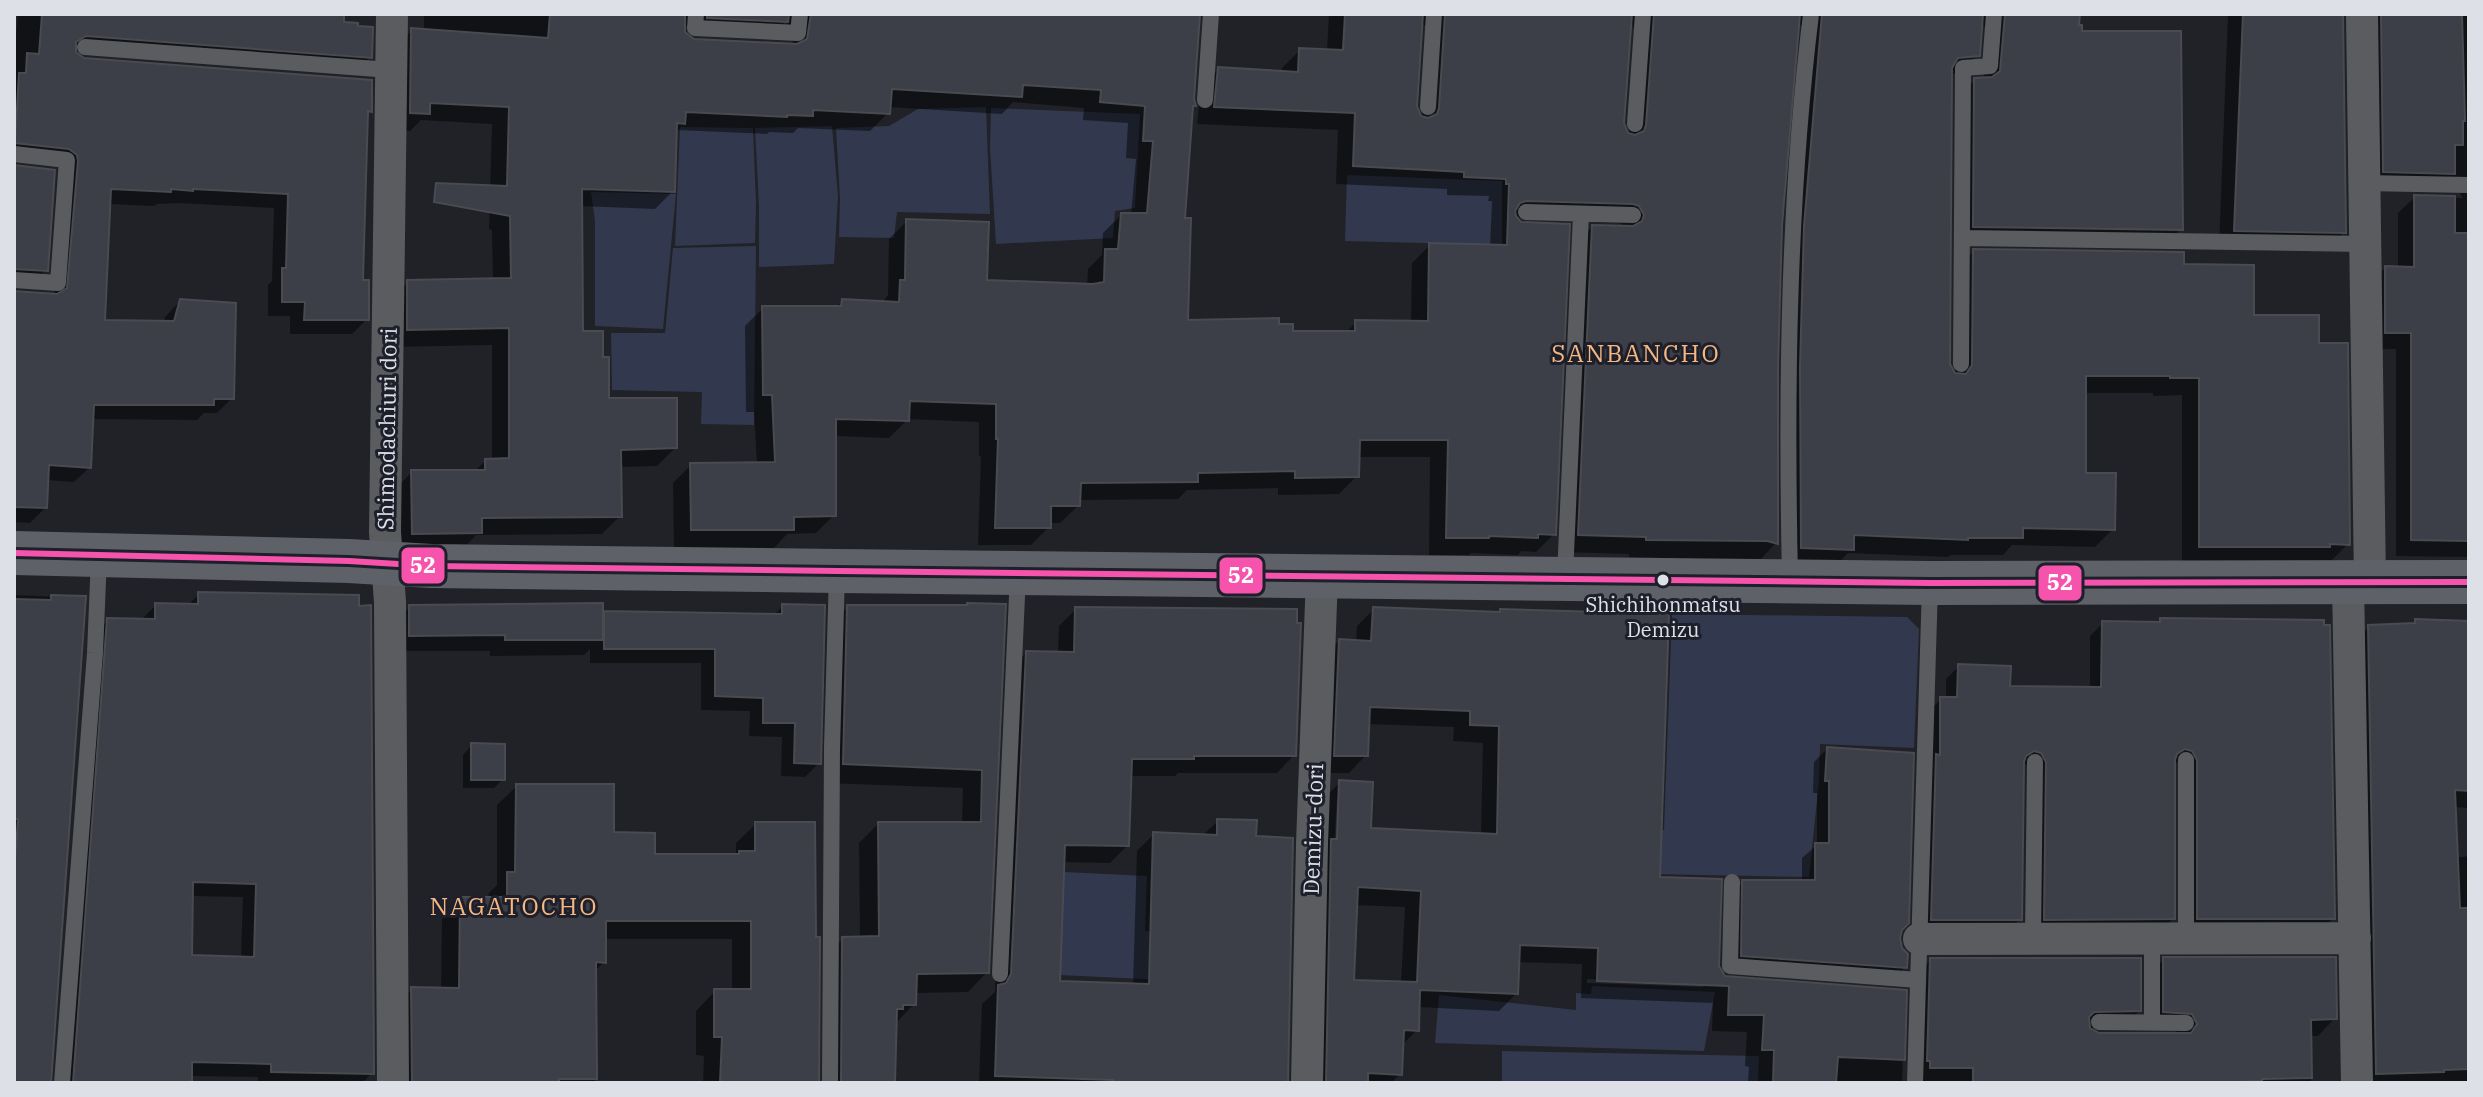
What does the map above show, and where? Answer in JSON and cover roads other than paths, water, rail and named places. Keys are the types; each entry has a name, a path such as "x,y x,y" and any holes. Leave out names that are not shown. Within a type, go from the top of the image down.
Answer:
{"street":[{"name":"Shimodachiuri dori","path":"392,14 386,563 390,602 393,1083"},
{"path":"2357,1083 2355,938 2365,244 2362,14"},
{"path":"14,553 431,566 838,571 1930,583 2469,582"},
{"name":"Demizu-dori","path":"1307,1083 1322,576"},
{"path":"1919,939 2355,938"}],"lane":[{"path":"696,14 695,28 798,33 800,14"},
{"path":"1205,100 1211,14"},
{"path":"1428,107 1434,14"},
{"path":"1635,124 1643,14"},
{"path":"1790,582 1787,455 1791,232 1811,14"},
{"path":"1961,364 1963,68 1990,66 1994,14"},
{"path":"85,47 390,70"},
{"path":"14,154 67,160 58,283 14,280"},
{"path":"2364,183 2469,185"},
{"path":"1526,212 1633,215"},
{"path":"1565,578 1581,214"},
{"path":"1962,238 2365,244"},
{"path":"62,1083 95,653 99,555"},
{"path":"830,1083 832,748 838,571"},
{"path":"1000,974 1018,573"},
{"path":"1915,1083 1930,583"},
{"path":"2186,760 2186,938"},
{"path":"2033,939 2035,762"},
{"path":"1732,882 1730,966 1918,980"},
{"path":"2152,938 2152,1022"},
{"path":"2099,1022 2186,1023"}],"place":[{"name":"Shichihonmatsu Demizu","path":"1663,580"}],"district":[{"name":"SANBANCHO","path":"1636,354"},
{"name":"NAGATOCHO","path":"514,907"}]}
